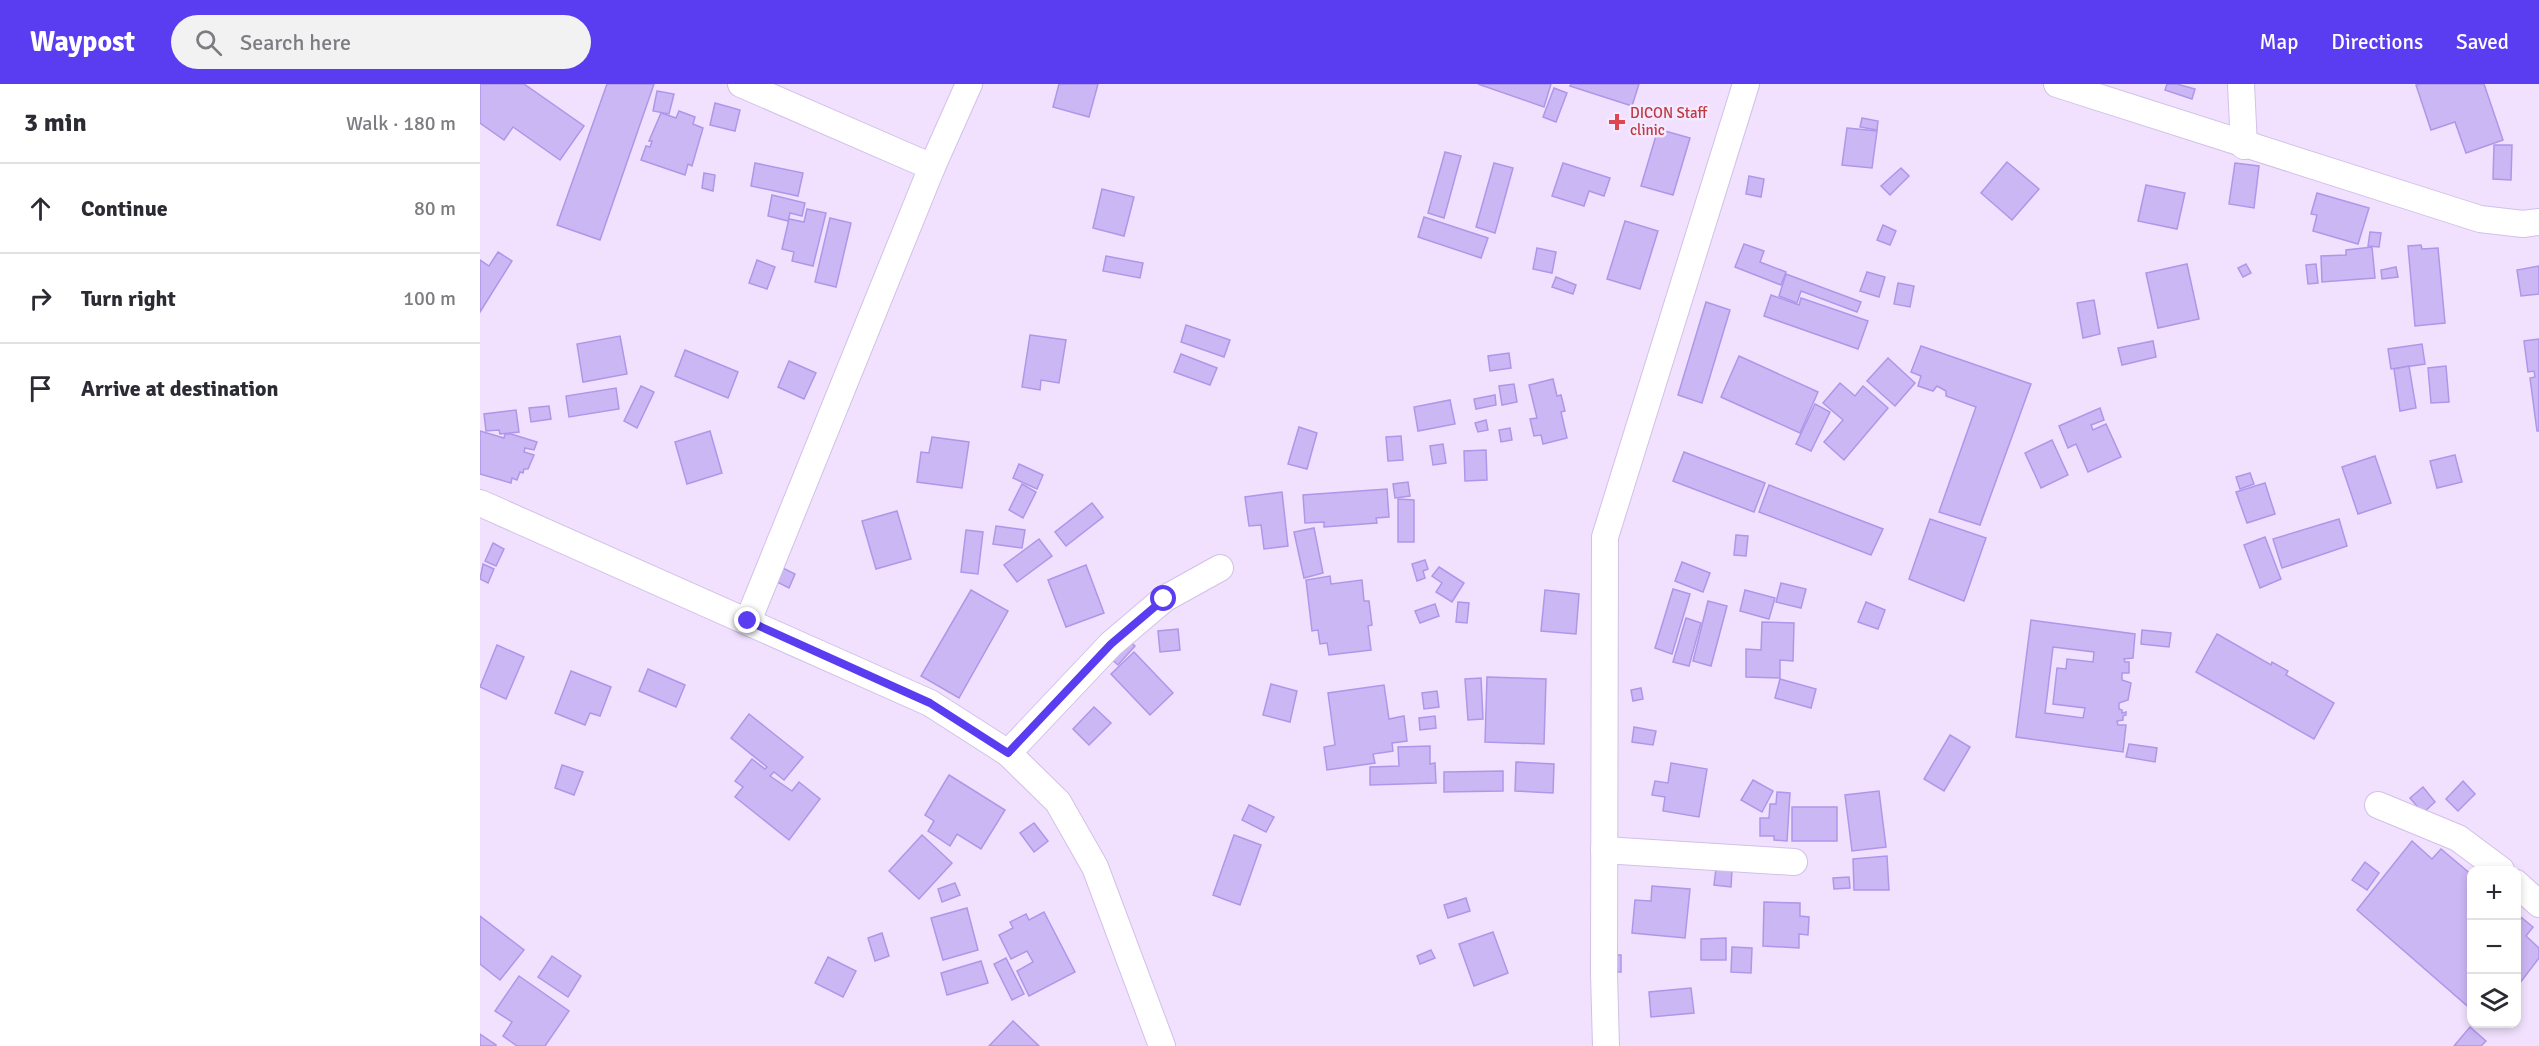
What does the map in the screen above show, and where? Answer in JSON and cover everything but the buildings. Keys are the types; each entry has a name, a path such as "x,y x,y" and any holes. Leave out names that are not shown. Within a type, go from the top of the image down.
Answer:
{"street":[{"path":"741,84 932,167"},
{"path":"748,621 932,167 969,84"},
{"path":"1606,1046 1604,974 1605,537 1746,84"},
{"path":"2057,84 2244,146 2480,219 2523,224 2539,222"},
{"path":"2241,84 2244,146"},
{"path":"480,504 930,703 1008,753 1058,802 1095,867 1162,1046"},
{"path":"1008,753 1111,644 1164,599 1220,568"},
{"path":"2378,805 2458,838 2496,866"},
{"path":"1604,850 1794,862"},
{"path":"2521,887 2539,904"}],"place":[{"name":"DICON Staff clinic","path":"1617,122"}],"route":[{"path":"748,621 930,703 1008,753 1111,644 1164,599"}]}
